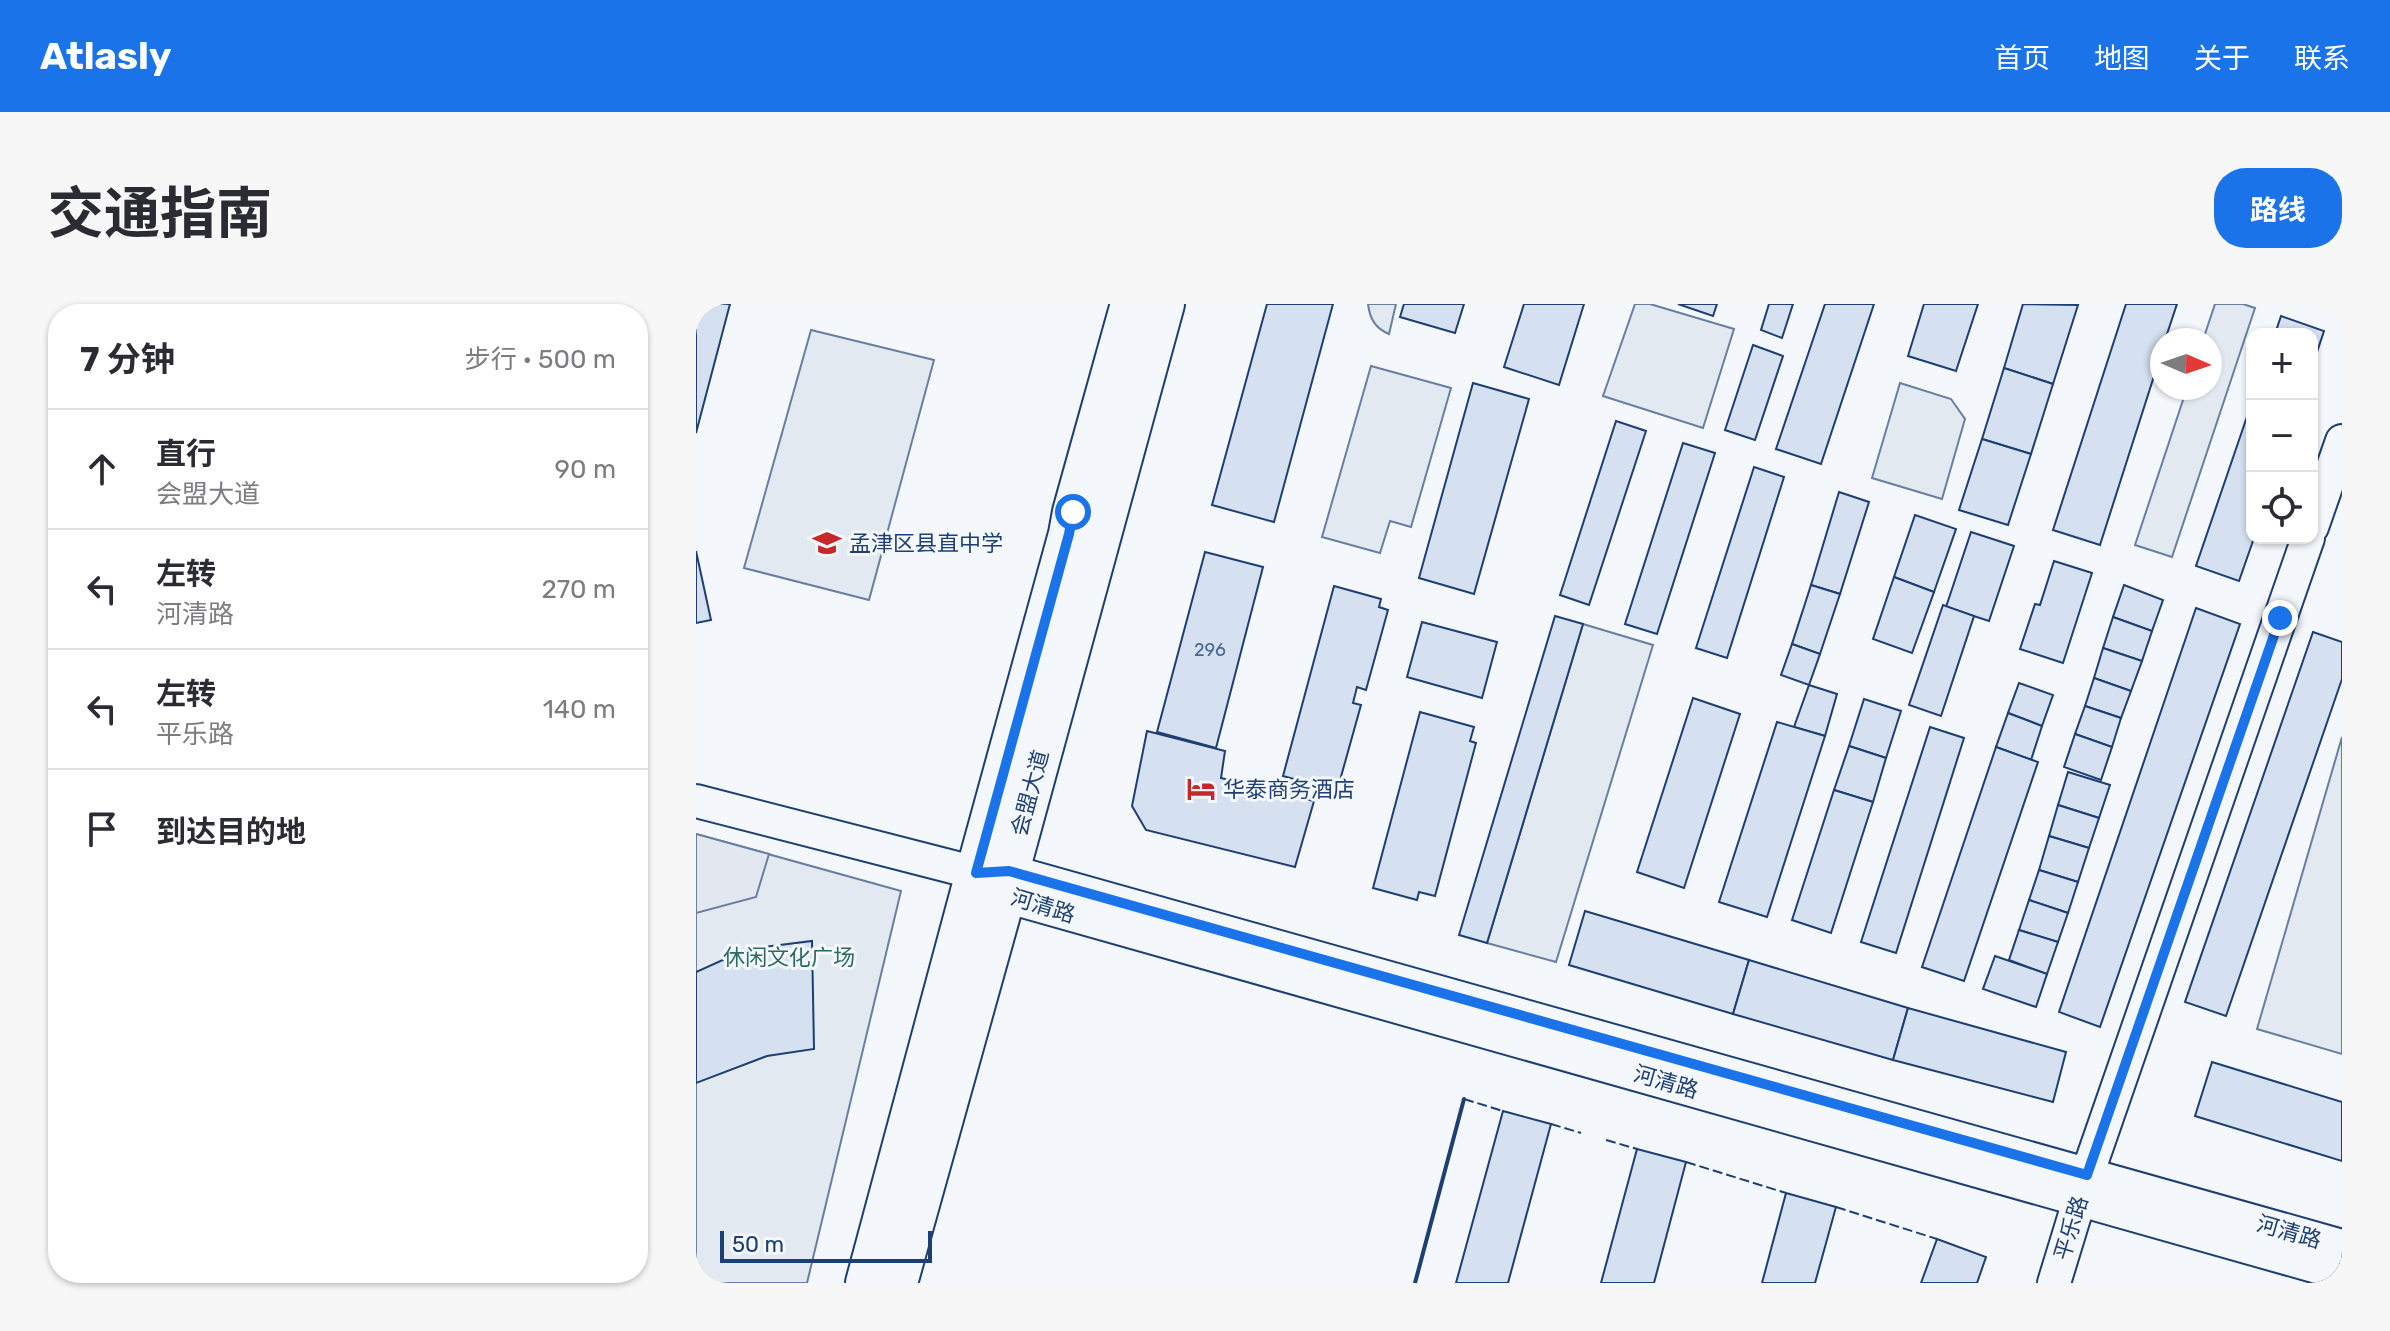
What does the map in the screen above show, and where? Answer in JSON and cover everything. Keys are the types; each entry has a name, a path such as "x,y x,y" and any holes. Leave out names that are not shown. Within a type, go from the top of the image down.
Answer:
{"main road":[{"name":"会盟大道","path":"897,1283 996,880 1131,304"},
{"name":"会盟大道","path":"866,1283 996,880 1164,304"}],"street":[{"path":"2318,510 2342,441"},
{"name":"平乐路","path":"2054,1283 2084,1187 2306,544"},
{"name":"河清路","path":"696,801 996,880 2084,1187 2342,1246"},
{"name":"河清路","path":"2084,1187 2342,1274"}],"green space":[{"path":"1368,304 1396,304 1389,334 1374,322"},
{"path":"1635,304 1650,304 1734,329 1703,428 1603,396"},
{"path":"2215,304 2243,304 2255,308 2172,557 2135,545 2183,400 2222,400 2222,328 2207,328"},
{"path":"811,330 934,360 869,600 744,568"},
{"path":"1371,366 1451,388 1411,527 1390,521 1380,553 1322,537"},
{"path":"1900,383 1951,399 1965,419 1942,499 1872,478"},
{"path":"1583,624 1653,645 1556,962 1487,943"},
{"path":"2342,737 2342,1054 2257,1029"},
{"name":"休闲文化广场","path":"696,834 901,891 807,1283 696,1283"}],"shaded area":[{"path":"696,834 769,854 756,897 696,913"}],"building":[{"path":"696,304 730,304 696,433"},
{"path":"1267,304 1333,304 1274,522 1212,505"},
{"path":"1404,304 1464,304 1455,333 1400,317"},
{"path":"1524,304 1584,304 1559,385 1504,367"},
{"path":"1678,304 1717,304 1713,316"},
{"path":"1769,304 1793,304 1782,338 1761,330"},
{"path":"1825,304 1874,304 1821,464 1776,449"},
{"path":"1924,304 1978,304 1956,371 1908,356"},
{"path":"2023,304 2078,305 2053,384 2004,368"},
{"path":"2126,304 2177,304 2169,328 2150,328 2150,389 2100,545 2053,530"},
{"path":"2281,316 2315,328 2277,328"},
{"path":"2318,329 2324,331 2318,349"},
{"path":"1753,345 1783,356 1755,440 1725,430"},
{"path":"2004,368 2053,384 2031,454 1982,439"},
{"path":"1473,383 1529,399 1474,594 1419,578"},
{"path":"2246,420 2246,544 2252,544 2239,581 2196,566"},
{"path":"1616,421 1646,431 1589,605 1560,595"},
{"path":"1982,439 2031,454 2008,525 1959,510"},
{"path":"1683,443 1715,453 1657,634 1625,624"},
{"path":"1754,467 1784,477 1727,658 1696,648"},
{"path":"1839,492 1869,502 1840,594 1811,585"},
{"path":"1915,515 1956,529 1934,592 1894,577"},
{"path":"1971,532 2014,546 1989,621 1946,607"},
{"path":"696,551 711,620 696,623"},
{"path":"1205,552 1263,567 1216,748 1157,732"},
{"path":"2054,561 2092,573 2063,663 2020,649 2035,604 2040,605"},
{"path":"1894,577 1934,592 1912,653 1873,639"},
{"path":"1811,585 1840,594 1820,654 1792,644"},
{"path":"2124,585 2163,600 2152,631 2113,617"},
{"path":"1334,586 1381,599 1379,607 1388,610 1366,690 1357,687 1353,703 1361,705 1337,791 1283,776"},
{"path":"1943,605 1974,616 1941,716 1909,705"},
{"path":"2196,608 2240,624 2100,1027 2059,1012"},
{"path":"1555,616 1583,624 1487,943 1459,935"},
{"path":"2113,617 2152,631 2142,661 2103,648"},
{"path":"1422,622 1497,642 1482,698 1407,677"},
{"path":"2313,632 2342,642 2342,679 2226,1016 2185,1002"},
{"path":"1792,644 1820,654 1809,685 1781,675"},
{"path":"2103,648 2142,661 2131,691 2094,678"},
{"path":"2094,678 2131,691 2121,718 2085,706"},
{"path":"2019,683 2053,695 2042,726 2008,713"},
{"path":"1809,685 1837,694 1825,736 1794,727"},
{"path":"1693,698 1740,714 1684,888 1637,872"},
{"path":"1864,699 1901,711 1886,758 1849,746"},
{"path":"2085,706 2121,718 2112,747 2075,734"},
{"path":"1420,712 1474,727 1470,741 1476,743 1435,896 1419,892 1417,900 1373,888"},
{"path":"2008,713 2042,726 2031,760 1996,747"},
{"path":"1777,722 1825,736 1767,917 1719,902"},
{"path":"1930,727 1964,738 1896,953 1861,942"},
{"name":"华泰商务酒店","path":"1147,731 1225,751 1221,778 1314,801 1295,867 1146,830 1132,806"},
{"path":"2075,734 2112,747 2101,780 2064,767"},
{"path":"1849,746 1886,758 1873,802 1834,790"},
{"path":"1996,747 2038,762 1964,981 1922,967"},
{"path":"2068,772 2110,785 2099,818 2058,805"},
{"path":"1834,790 1873,802 1831,933 1792,920"},
{"path":"2058,805 2099,818 2089,848 2049,836"},
{"path":"2049,836 2089,848 2078,882 2039,870"},
{"path":"2039,870 2078,882 2068,913 2029,900"},
{"path":"2029,900 2068,913 2058,942 2019,930"},
{"path":"1585,911 1749,960 1733,1014 1569,965"},
{"path":"2019,930 2058,942 2047,974 2009,960"},
{"path":"812,941 814,1049 767,1056 696,1083 696,972 747,949"},
{"path":"1995,956 2047,974 2036,1007 1983,989"},
{"path":"1749,960 1908,1008 1893,1060 1733,1014"},
{"path":"1908,1008 2066,1052 2053,1102 1893,1060"},
{"path":"2212,1062 2342,1102 2342,1161 2195,1116"},
{"path":"1503,1111 1551,1124 1508,1283 1456,1283"},
{"path":"1637,1149 1686,1162 1654,1283 1601,1283"},
{"path":"1786,1193 1836,1207 1815,1283 1762,1283"},
{"path":"1937,1239 1986,1257 1977,1283 1921,1283"}],"fence":[{"path":"1464,1099 1503,1111"},
{"path":"1551,1124 1581,1133"},
{"path":"1606,1140 1637,1149"},
{"path":"1686,1162 1786,1193"},
{"path":"1836,1207 1937,1239"}],"wall":[{"path":"1415,1283 1464,1099"}],"place":[{"name":"孟津区县直中学","path":"827,543"},
{"name":"华泰商务酒店","path":"1201,789"}],"route":[{"path":"1073,512 976,873 1009,871 2087,1175 2280,618"}]}
